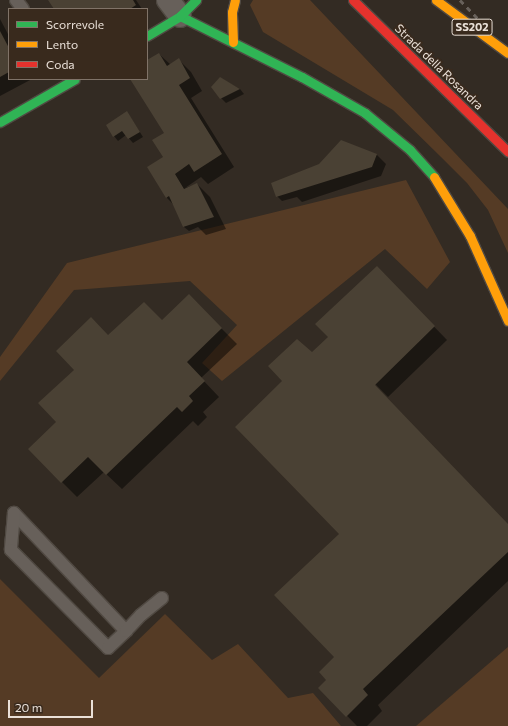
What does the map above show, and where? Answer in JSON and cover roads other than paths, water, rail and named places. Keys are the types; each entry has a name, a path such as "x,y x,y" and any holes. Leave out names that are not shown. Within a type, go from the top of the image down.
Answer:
{"main road":[{"path":"148,35 174,8 196,0"},
{"path":"233,42 232,12 236,0"},
{"name":"Strada della Rosandra","path":"353,0 508,152"},
{"name":"SS202","path":"436,0 508,52"},
{"path":"174,8 233,42 302,77 365,112 410,150 435,178 470,236 508,321"},
{"path":"0,122 71,80"}],"lane":[{"path":"126,631 14,513 12,550 108,648 126,631 141,615 162,598"}],"railway":[{"path":"460,0 482,23"}]}
